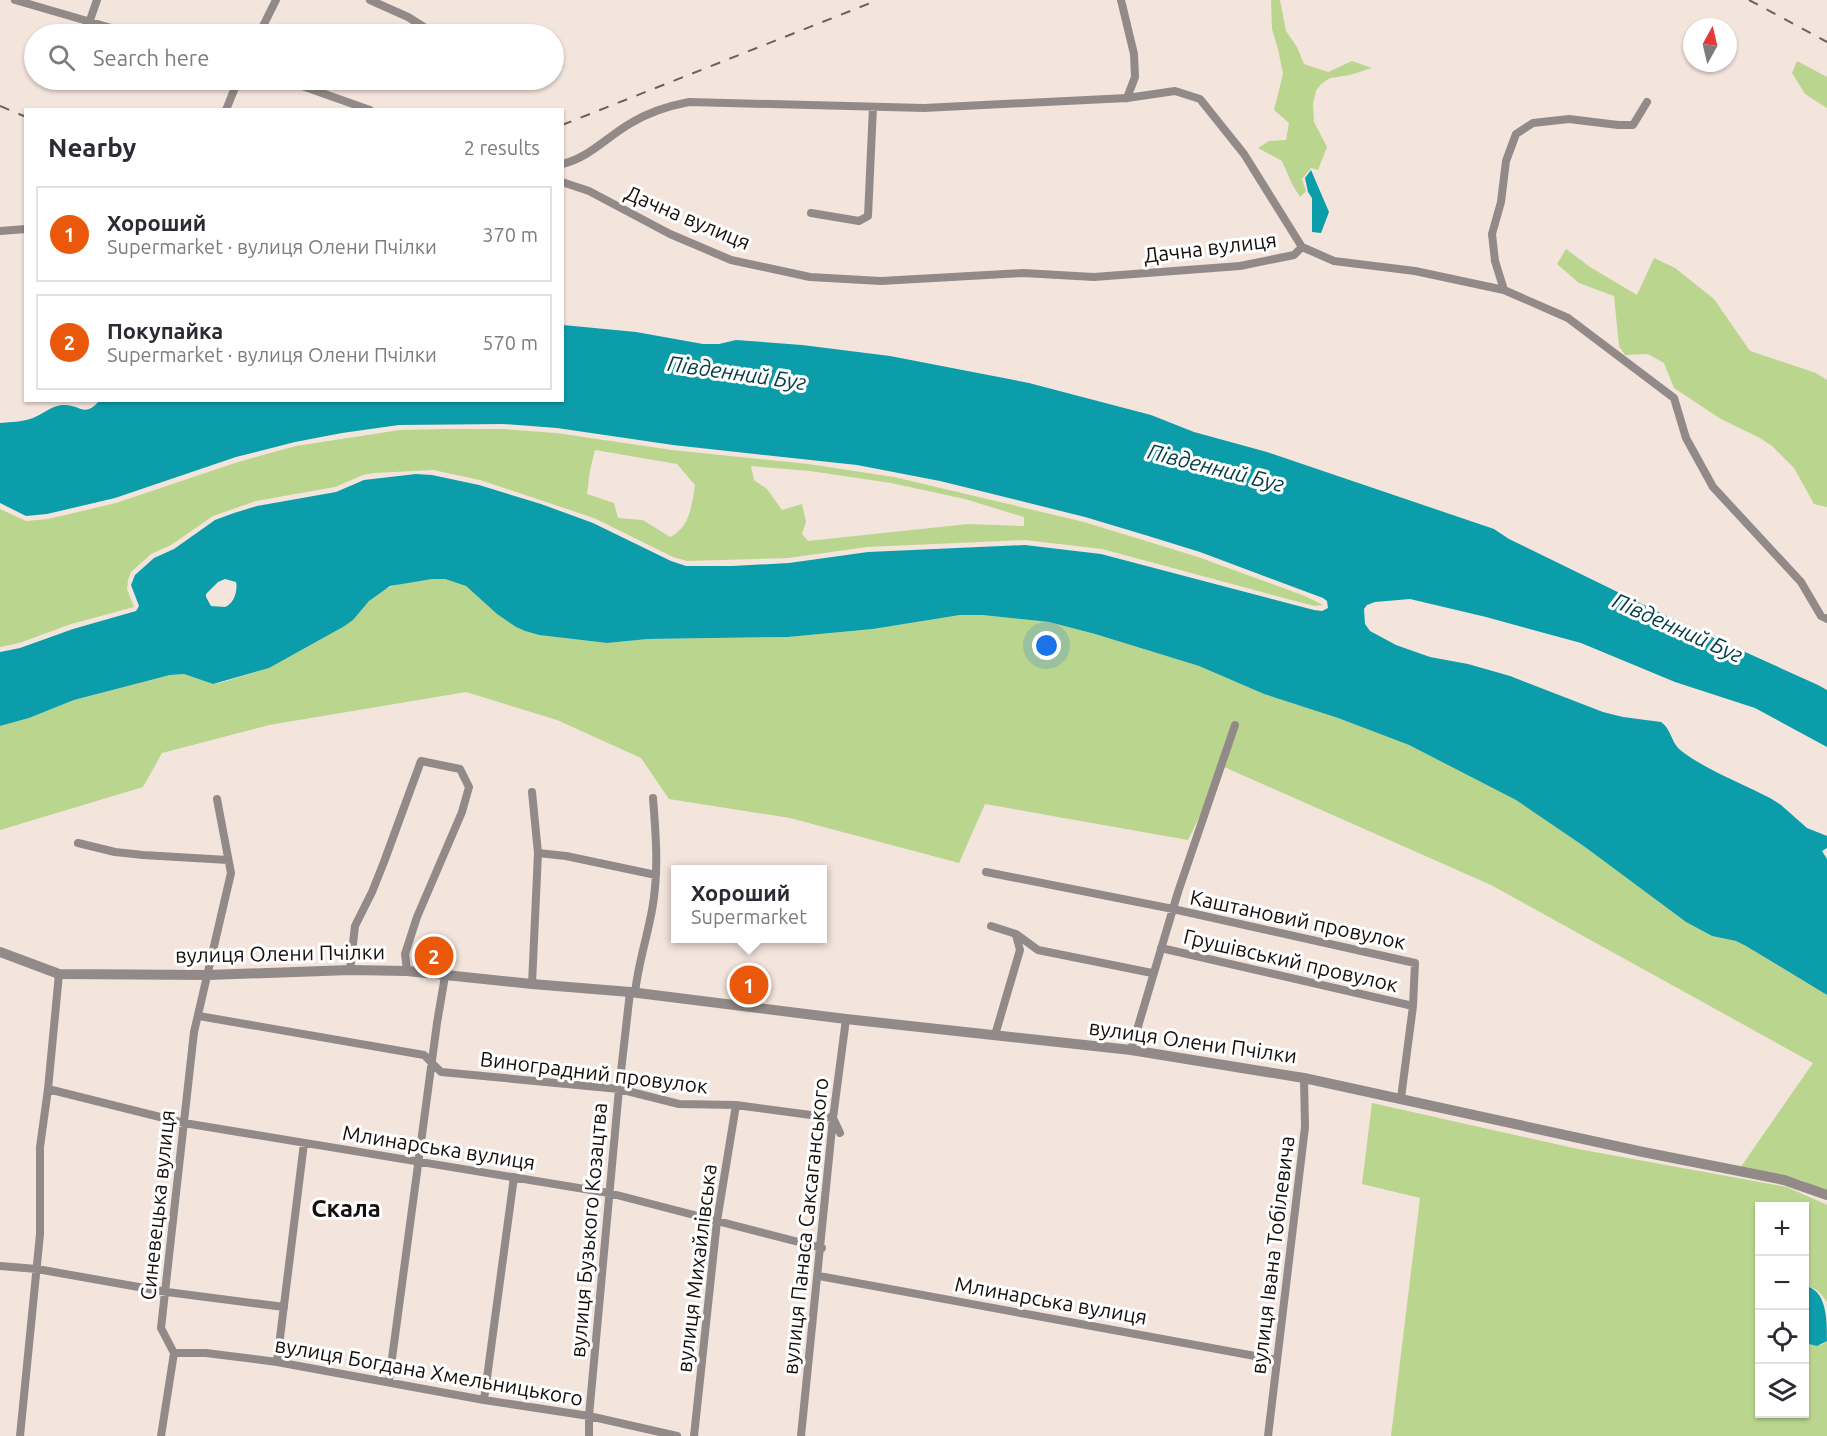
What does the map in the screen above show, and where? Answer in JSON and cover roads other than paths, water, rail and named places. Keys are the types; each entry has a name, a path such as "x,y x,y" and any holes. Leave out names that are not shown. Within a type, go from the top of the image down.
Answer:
{"street":[{"path":"15,0 93,24"},
{"path":"89,23 98,0"},
{"path":"264,24 276,0"},
{"path":"370,0 419,24"},
{"path":"1121,0 1134,54 1135,77 1127,98"},
{"path":"227,108 234,90"},
{"path":"313,90 364,108"},
{"path":"564,164 576,161 631,123 667,106 688,102 924,108 1127,98 1175,91 1200,99 1244,154 1302,247"},
{"path":"1504,290 1495,261 1492,234 1501,202 1506,161 1516,134 1533,123 1569,119 1633,125 1647,102"},
{"path":"811,213 859,221 868,216 873,107"},
{"name":"Дачна вулиця","path":"564,183 589,191 635,217 731,260 810,278 881,280 1023,273 1094,277 1240,266 1294,255 1302,247 1334,261 1415,272 1504,290 1568,318 1674,398 1686,438 1713,487 1801,582 1825,615"},
{"path":"0,231 24,230"},
{"name":"Каштановий провулок","path":"1131,1050 1152,973 1235,725"},
{"path":"350,970 355,926 384,862 420,761 460,769 469,787 462,812 417,917 405,954 407,971"},
{"path":"532,792 538,853 532,984"},
{"path":"633,992 652,910 657,875 653,798"},
{"name":"Синевецька вулиця","path":"174,1353 161,1328 167,1292 194,1032 231,873 217,799"},
{"path":"78,843 115,852 228,860"},
{"path":"538,853 566,856 657,875"},
{"name":"Каштановий провулок","path":"986,872 1173,909 1415,963 1413,1006"},
{"path":"991,926 1016,934 1038,950 1152,973"},
{"path":"995,1035 1020,950 1016,934"},
{"name":"Грушівський провулок","path":"1161,948 1413,1006"},
{"name":"вулиця Олени Пчілки","path":"0,952 58,974 208,975 350,970 407,971 633,992 846,1019 1131,1050 1304,1078 1643,1152 1784,1180 1825,1193"},
{"path":"20,1436 40,1234 40,1147 48,1089 58,974"},
{"path":"389,1381 445,976"},
{"name":"вулиця Бузького Козацтва","path":"589,1436 619,1089 633,992"},
{"path":"1401,1098 1413,1006"},
{"name":"Виноградний провулок","path":"199,1016 424,1055 441,1072 619,1089 679,1104 736,1105 833,1118"},
{"name":"вулиця Панаса Саксаганського","path":"801,1436 822,1248 833,1118 846,1019"},
{"name":"вулиця Івана Тобілевича","path":"1268,1436 1305,1126 1304,1078"},
{"name":"Млинарська вулиця","path":"48,1089 184,1123 609,1193 822,1248"},
{"name":"вулиця Михайлівська","path":"694,1436 717,1221 736,1105"},
{"path":"833,1118 840,1132"},
{"path":"277,1362 304,1143"},
{"path":"484,1400 514,1177"},
{"path":"0,1266 37,1269 167,1292 284,1307"},
{"name":"Млинарська вулиця","path":"819,1276 1277,1360"},
{"path":"160,1436 174,1353"},
{"name":"вулиця Богдана Хмельницького","path":"174,1353 206,1353 277,1362 484,1400 589,1416 677,1436"}],"water":[{"path":"1311,170 1329,212 1321,233 1312,232 1312,198 1305,178"},
{"name":"Південний Буг","path":"564,325 636,332 703,344 719,344 736,340 802,345 890,356 1029,383 1151,415 1194,432 1267,452 1494,529 1509,539 1681,623 1827,690 1827,747 1755,708 1675,682 1581,643 1410,599 1375,602 1364,609 1365,624 1370,631 1396,645 1430,657 1468,664 1510,676 1603,712 1661,722 1667,728 1676,746 1688,756 1770,798 1807,828 1827,836 1827,848 1822,851 1827,859 1827,995 1746,946 1736,941 1712,936 1686,922 1585,847 1516,800 1409,745 1338,718 1264,694 1199,666 1049,622 960,615 873,629 788,637 648,639 607,643 539,635 525,631 497,614 466,586 445,579 432,579 390,586 369,601 353,620 343,627 269,668 213,684 184,674 170,675 74,700 29,718 0,726 0,652 20,648 73,629 136,611 139,606 131,585 135,575 154,558 174,549 215,520 257,506 336,492 364,480 416,474 479,485 541,504 593,523 686,566 789,563 868,552 1025,545 1101,554 1314,610 1322,611 1328,608 1327,601 1323,598 1200,552 1085,517 940,481 857,465 673,445 557,428 503,424 399,425 295,442 236,457 115,498 47,514 26,516 0,503 0,423 29,419 62,405 86,410 98,402 564,402","holes":["225,579 236,582 236,593 231,603 225,607 211,606 206,594 218,582"]},
{"path":"1809,1287 1819,1296 1825,1309 1827,1341 1817,1346 1809,1344"}],"railway":[{"path":"564,124 878,0"},
{"path":"1749,0 1827,42"},
{"path":"0,106 24,116"}],"place":[{"name":"Покупайка","path":"434,956"},
{"name":"Хороший","path":"749,985"}],"district":[{"name":"Скала","path":"346,1208"}]}
